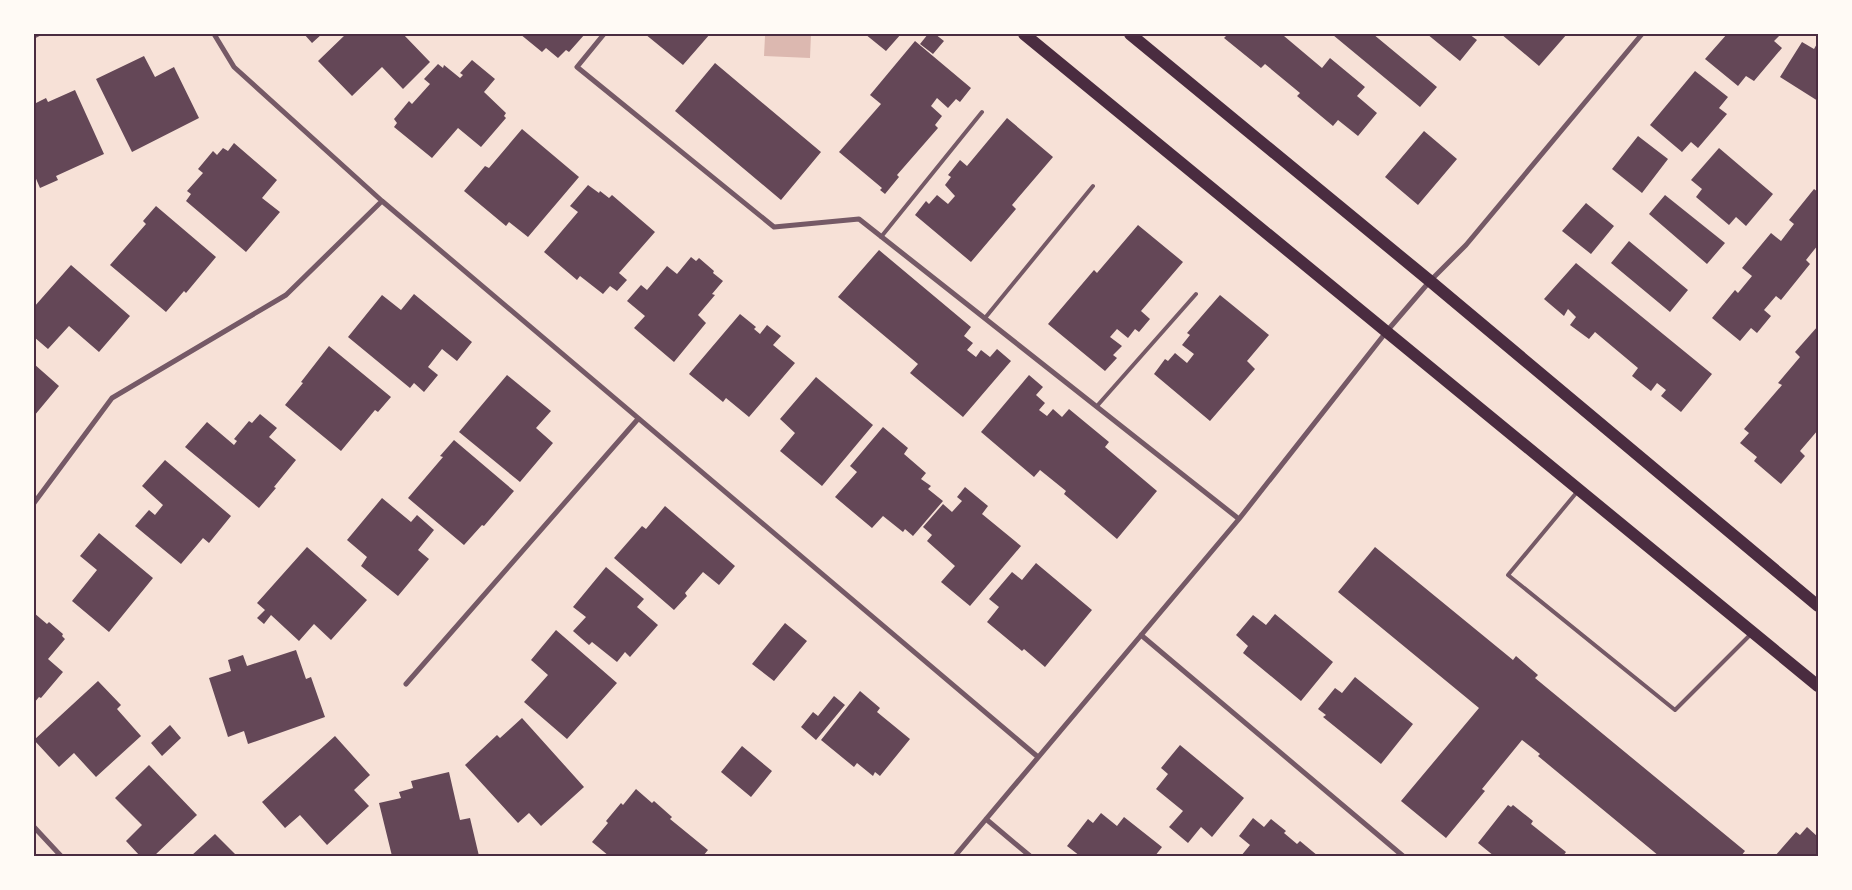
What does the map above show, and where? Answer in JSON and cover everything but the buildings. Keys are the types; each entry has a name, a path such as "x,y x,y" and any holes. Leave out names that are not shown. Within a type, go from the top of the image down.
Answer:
{"main road":[{"path":"1024,34 1818,686"},
{"path":"1130,34 1430,281 1818,606"}],"street":[{"path":"34,36 38,34"},
{"path":"214,34 234,67 382,201 1038,757"},
{"path":"604,34 576,67 774,227 859,219 1239,519"},
{"path":"955,856 1239,519 1387,331 1430,281 1466,245 1642,34"},
{"path":"34,503 112,398 286,296 382,201"},
{"path":"406,684 638,419"},
{"path":"1141,634 1403,856"},
{"path":"986,819 1030,856"},
{"path":"34,827 60,856"}],"lane":[{"path":"882,237 982,112"},
{"path":"984,318 1093,186"},
{"path":"1097,406 1196,294"},
{"path":"1579,489 1508,574 1675,710 1752,632"}],"shaded area":[{"path":"794,34 811,34 810,58 764,56 765,36 794,36"}]}
